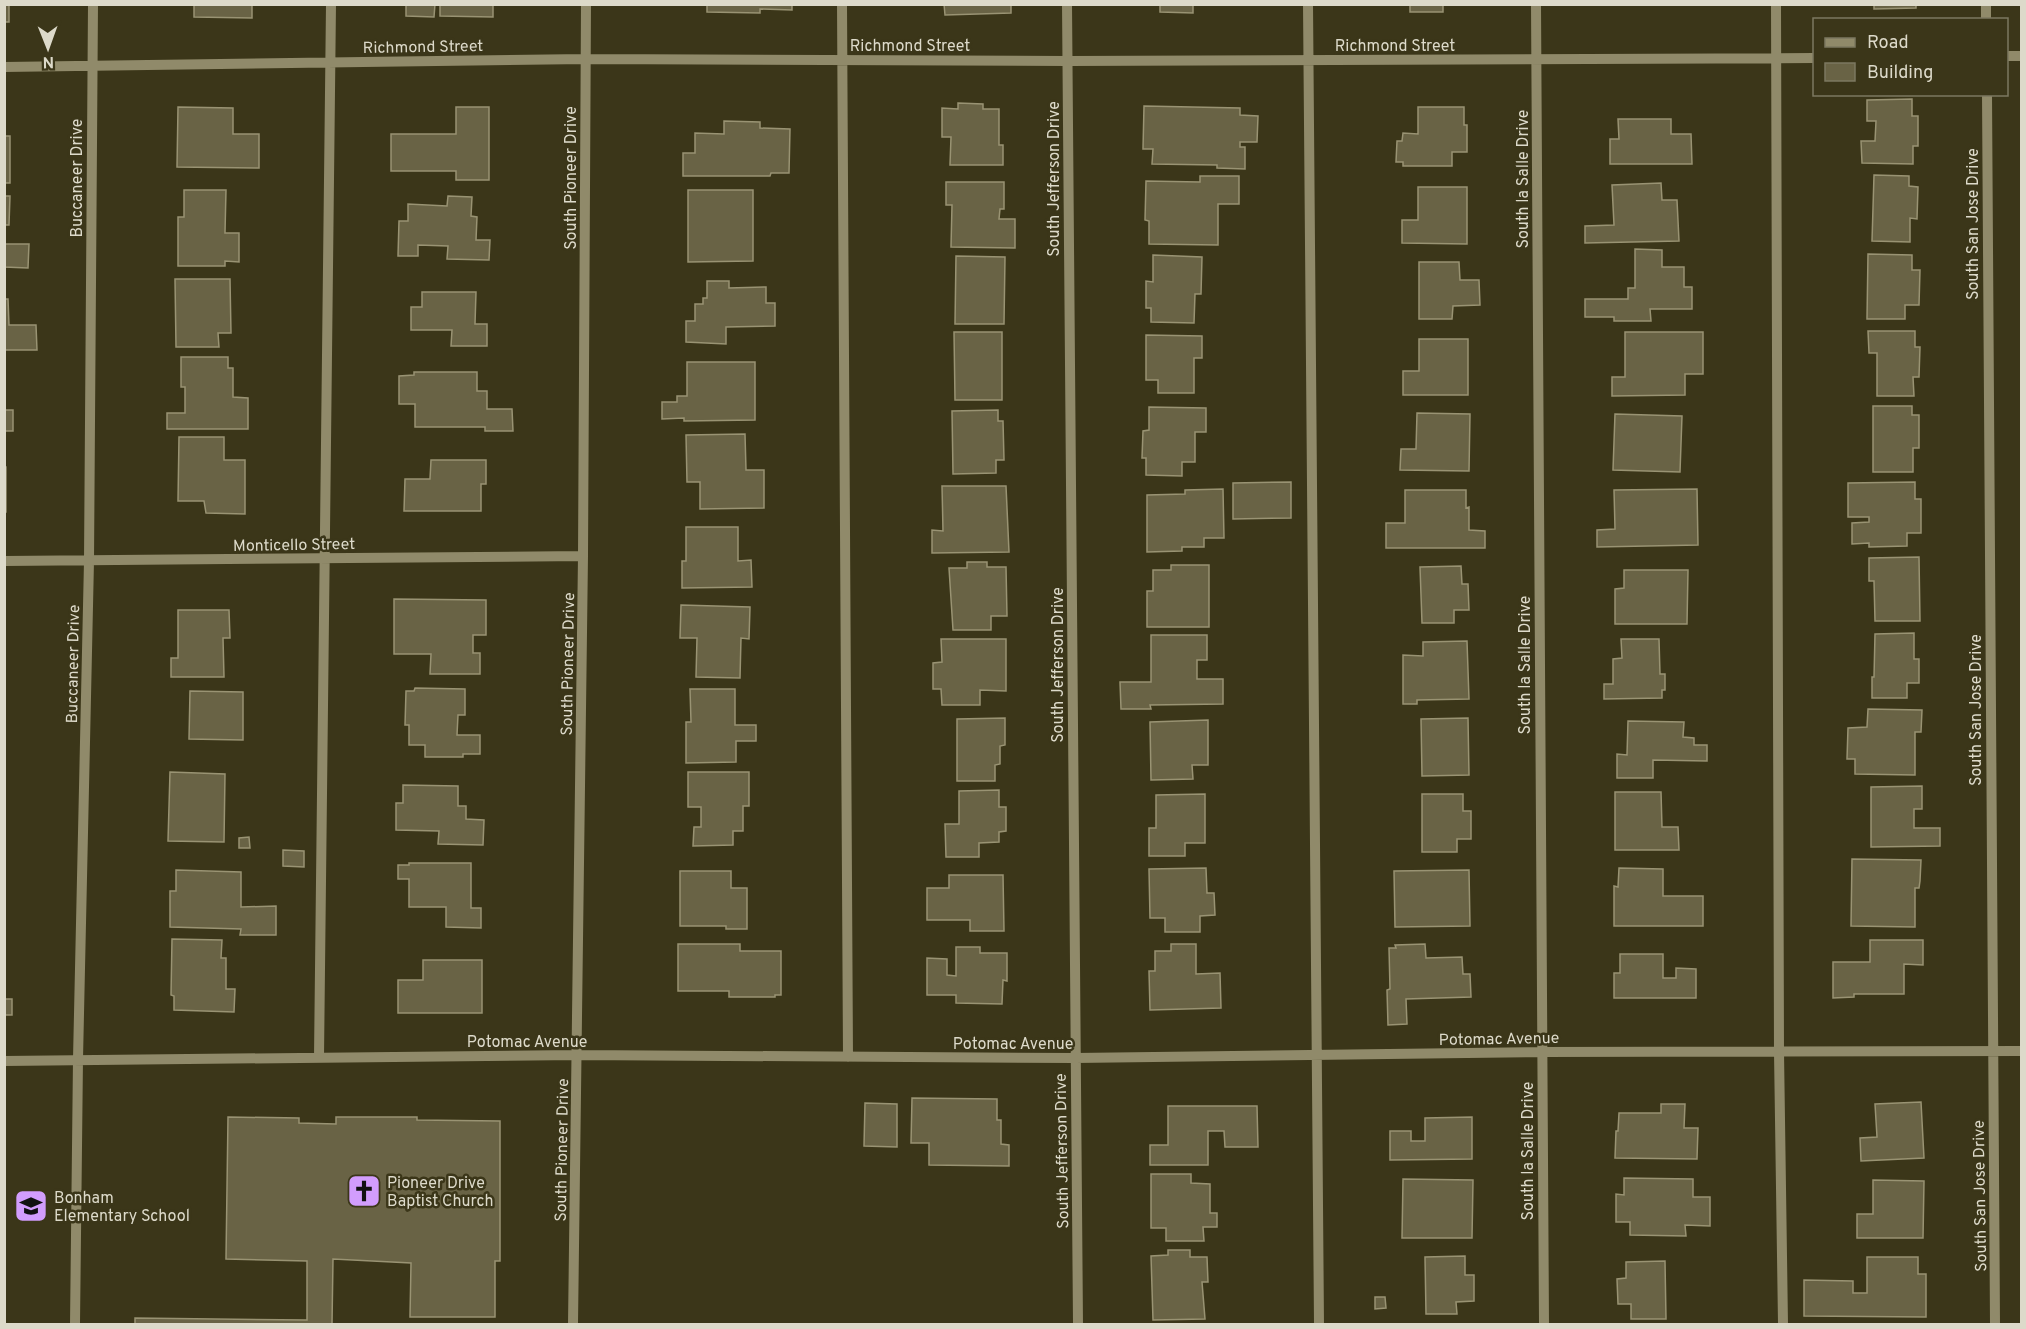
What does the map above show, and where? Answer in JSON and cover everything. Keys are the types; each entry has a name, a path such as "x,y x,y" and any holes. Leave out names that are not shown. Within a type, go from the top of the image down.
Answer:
{"street":[{"name":"Buccaneer Drive","path":"75,1324 78,1059 89,561 93,4"},
{"path":"319,1057 331,4"},
{"name":"South Pioneer Drive","path":"573,1324 583,556 586,4"},
{"path":"842,4 848,1057"},
{"name":"South Jefferson Drive","path":"1067,4 1078,1324"},
{"path":"1308,4 1319,1324"},
{"name":"South la Salle Drive","path":"1536,4 1544,1324"},
{"path":"1776,4 1779,1052 1783,1324"},
{"name":"Richmond Street","path":"4,67 586,59 1068,61 1813,58"},
{"name":"South San Jose Drive","path":"1987,96 1995,1324"},
{"name":"Monticello Street","path":"4,561 583,556"},
{"name":"Potomac Avenue","path":"4,1061 577,1055 1075,1058 1541,1052 2022,1051"}],"building":[{"path":"4,4 9,4 9,22 4,22"},
{"path":"194,4 252,4 252,18 194,17"},
{"path":"406,4 435,4 434,17 406,16"},
{"path":"440,4 493,4 493,17 440,16"},
{"path":"707,4 792,4 792,10 760,9 760,13 707,12"},
{"path":"944,4 1011,4 1011,13 945,15"},
{"path":"1160,4 1193,4 1193,13 1160,12"},
{"path":"1410,4 1443,4 1443,12 1410,12"},
{"path":"1874,4 1916,4 1916,8 1874,9"},
{"path":"1912,99 1912,116 1918,116 1918,146 1913,146 1913,164 1862,163 1861,141 1875,141 1876,121 1867,121 1867,100"},
{"path":"958,103 983,104 983,109 999,109 999,145 1003,145 1003,165 950,165 951,137 942,137 942,108 958,109"},
{"path":"1144,106 1240,108 1240,115 1258,116 1257,142 1240,142 1240,147 1245,147 1245,169 1217,168 1217,165 1152,164 1153,149 1143,149"},
{"path":"178,107 233,108 233,134 259,134 259,168 177,167"},
{"path":"456,107 489,107 489,180 456,180 456,171 391,171 391,134 456,134"},
{"path":"1418,107 1464,107 1467,152 1452,152 1452,166 1403,166 1403,162 1396,162 1397,141 1402,141 1403,133 1418,134"},
{"path":"1618,119 1671,119 1671,134 1691,134 1692,164 1610,164 1610,139 1619,139"},
{"path":"724,121 760,122 760,128 790,129 789,173 771,173 770,176 683,176 683,153 695,153 695,133 724,134"},
{"path":"4,136 10,136 10,183 4,183"},
{"path":"1874,175 1909,176 1909,186 1918,187 1917,219 1910,218 1910,242 1872,241"},
{"path":"1200,176 1239,176 1239,204 1218,204 1218,245 1149,244 1149,221 1145,220 1146,181 1200,182"},
{"path":"946,182 1004,182 1004,209 1000,209 999,219 1015,219 1015,248 951,247 952,205 946,205"},
{"path":"1661,183 1662,200 1677,200 1679,241 1585,243 1585,226 1614,225 1612,185"},
{"path":"1418,187 1467,187 1467,244 1402,243 1402,220 1418,220"},
{"path":"184,190 226,190 225,233 239,233 239,262 225,261 225,266 178,266 178,217 184,217"},
{"path":"688,190 753,190 753,261 688,262"},
{"path":"4,196 10,196 9,225 4,225"},
{"path":"448,196 472,197 471,216 477,217 476,240 490,240 489,260 447,259 448,246 418,245 418,256 398,256 399,221 408,221 408,204 447,206"},
{"path":"4,244 29,244 28,268 4,267"},
{"path":"1635,249 1662,250 1662,267 1684,267 1684,287 1692,287 1692,309 1650,309 1651,321 1614,321 1614,317 1585,317 1585,299 1628,299 1628,288 1635,288"},
{"path":"1868,254 1912,255 1912,270 1920,270 1919,305 1905,305 1905,319 1867,319"},
{"path":"1153,255 1202,257 1201,294 1195,294 1194,323 1151,322 1151,308 1146,308 1146,281 1153,282"},
{"path":"956,256 1005,257 1004,324 955,324"},
{"path":"1419,262 1459,262 1460,280 1479,280 1480,305 1453,306 1452,319 1419,319"},
{"path":"175,279 230,279 231,333 218,333 219,347 176,347"},
{"path":"707,281 729,281 729,288 766,287 766,303 775,303 775,326 726,327 726,344 686,342 686,321 695,321 695,304 703,304 703,298 707,298"},
{"path":"422,292 476,292 475,324 487,324 487,346 451,346 452,330 411,330 411,307 422,307"},
{"path":"4,299 8,299 9,325 36,325 37,350 4,350"},
{"path":"1868,331 1915,331 1915,347 1920,347 1919,377 1913,377 1914,396 1877,396 1877,353 1869,353"},
{"path":"954,332 1002,332 1002,400 955,400"},
{"path":"1625,332 1703,332 1703,374 1685,374 1685,395 1612,396 1612,377 1625,377"},
{"path":"1146,335 1202,336 1202,358 1194,358 1194,393 1158,393 1158,380 1146,380"},
{"path":"1419,339 1468,339 1468,395 1403,395 1403,371 1419,371"},
{"path":"181,357 228,357 228,368 233,368 233,397 248,398 248,429 167,429 167,413 185,413 185,387 181,387"},
{"path":"687,362 755,362 755,420 662,419 662,402 677,402 677,396 687,396"},
{"path":"414,372 477,372 477,391 487,391 487,409 512,409 513,431 485,431 485,427 415,427 415,404 399,404 399,376 414,375"},
{"path":"4,378 5,410 13,410 13,431 4,431"},
{"path":"1873,406 1912,406 1912,415 1919,415 1919,448 1913,448 1913,472 1873,472"},
{"path":"1149,407 1206,408 1206,432 1195,432 1195,462 1182,462 1182,476 1146,475 1146,458 1142,458 1143,431 1149,430"},
{"path":"998,410 998,421 1003,421 1004,460 996,460 996,473 953,474 952,411"},
{"path":"1417,413 1470,414 1469,471 1400,470 1401,449 1416,449"},
{"path":"1615,414 1682,416 1680,472 1613,470"},
{"path":"745,434 746,470 764,470 764,508 700,509 700,482 687,482 686,435"},
{"path":"179,437 224,437 224,460 245,460 245,514 206,513 204,501 178,501"},
{"path":"431,460 486,460 486,484 481,484 481,511 404,511 405,479 430,479"},
{"path":"4,467 6,467 6,512 4,512"},
{"path":"1291,482 1291,518 1233,519 1233,483"},
{"path":"1915,482 1915,499 1921,499 1921,533 1907,533 1907,546 1869,547 1869,543 1852,544 1852,523 1869,522 1869,517 1848,517 1848,483"},
{"path":"942,486 1006,486 1009,552 932,553 932,530 943,531"},
{"path":"1223,489 1224,538 1204,538 1204,547 1182,547 1182,551 1147,552 1147,495 1185,494 1185,490"},
{"path":"1697,489 1698,545 1597,547 1597,530 1615,529 1614,490"},
{"path":"1405,490 1466,490 1469,530 1485,531 1485,548 1386,548 1386,523 1405,523"},
{"path":"686,527 738,527 738,561 751,560 752,587 682,588 682,561 686,561"},
{"path":"1919,557 1920,621 1875,621 1874,581 1869,581 1869,558"},
{"path":"967,562 987,562 987,567 1006,567 1007,616 991,616 991,630 953,630 949,568 967,568"},
{"path":"1171,565 1209,565 1209,627 1147,627 1147,591 1153,591 1153,570 1171,570"},
{"path":"1461,566 1462,584 1468,584 1469,610 1454,610 1454,623 1422,623 1420,567"},
{"path":"1624,570 1688,570 1687,624 1615,624 1615,589 1624,588"},
{"path":"394,599 486,600 486,635 473,635 473,653 480,653 480,674 430,674 431,654 394,654"},
{"path":"681,605 750,607 749,639 741,638 740,678 696,677 697,638 680,638"},
{"path":"178,610 229,610 230,638 223,638 224,677 171,677 171,658 178,658"},
{"path":"1914,633 1914,659 1919,659 1919,683 1907,683 1907,698 1872,698 1875,634"},
{"path":"1151,635 1207,635 1207,660 1197,660 1197,679 1223,679 1223,704 1150,705 1151,709 1121,709 1120,682 1151,682"},
{"path":"941,639 1006,639 1006,691 980,690 980,705 942,705 941,689 933,689 933,663 942,662"},
{"path":"1621,639 1659,639 1660,674 1665,674 1665,690 1662,690 1662,698 1604,699 1604,684 1613,684 1613,659 1622,658"},
{"path":"1467,641 1469,699 1417,700 1417,704 1403,704 1403,655 1423,656 1423,642"},
{"path":"415,688 465,689 465,715 458,715 457,735 480,735 480,754 463,754 463,757 425,757 425,745 409,745 409,725 405,725 406,691 414,691"},
{"path":"690,689 735,689 735,725 756,725 756,741 736,741 736,762 686,763 686,722 691,722"},
{"path":"190,691 243,692 243,740 189,739"},
{"path":"1868,709 1922,710 1921,732 1915,732 1915,775 1855,774 1855,759 1847,759 1848,728 1867,727"},
{"path":"1005,718 1005,745 1000,746 1000,764 995,765 995,781 957,781 957,719"},
{"path":"1468,718 1469,775 1422,776 1421,719"},
{"path":"1208,720 1208,765 1192,765 1193,779 1151,780 1150,722"},
{"path":"1628,721 1684,722 1683,737 1694,738 1694,745 1707,745 1707,761 1653,760 1653,778 1617,778 1617,754 1627,755"},
{"path":"170,772 225,774 224,842 168,841"},
{"path":"688,772 749,772 749,806 743,806 743,831 733,831 733,845 693,846 694,827 701,827 701,807 688,807"},
{"path":"403,785 458,786 458,806 466,806 466,819 484,820 483,845 438,844 439,831 396,830 396,803 403,803"},
{"path":"1922,786 1922,809 1914,809 1914,828 1940,828 1940,846 1871,847 1871,787"},
{"path":"999,790 999,807 1006,807 1006,831 999,832 999,842 979,843 979,857 946,857 945,824 959,824 959,791"},
{"path":"1615,792 1661,792 1662,827 1678,827 1679,850 1615,850"},
{"path":"1205,794 1205,843 1185,843 1185,856 1149,856 1149,828 1156,828 1156,795"},
{"path":"1422,794 1463,794 1463,811 1471,811 1471,839 1457,839 1457,852 1422,852"},
{"path":"249,837 250,848 239,848 239,838"},
{"path":"283,850 304,851 304,867 283,866"},
{"path":"1852,859 1921,860 1919,888 1915,888 1915,927 1851,926"},
{"path":"409,863 471,863 471,908 481,908 481,928 446,927 446,907 409,907 409,879 398,879 398,865 409,865"},
{"path":"1206,868 1207,893 1214,893 1215,915 1200,916 1200,932 1165,932 1165,918 1150,918 1149,869"},
{"path":"1619,868 1663,869 1663,896 1703,896 1703,926 1614,926 1614,886 1618,887"},
{"path":"176,870 241,872 241,907 276,906 276,935 240,935 241,929 170,927 170,891 176,891"},
{"path":"1469,870 1470,926 1395,927 1394,871"},
{"path":"680,871 731,871 731,888 747,888 747,929 726,929 726,926 680,926"},
{"path":"949,875 1003,875 1004,931 970,931 970,920 927,920 927,888 949,888"},
{"path":"172,939 222,940 221,958 226,958 226,989 235,989 234,1012 174,1010 174,996 171,995"},
{"path":"1870,940 1923,940 1923,965 1904,964 1904,994 1854,994 1854,997 1833,998 1833,962 1870,962"},
{"path":"678,944 740,944 740,951 781,951 781,995 729,997 729,991 678,991"},
{"path":"1171,944 1196,944 1196,974 1220,973 1221,1008 1150,1010 1149,971 1155,971 1155,951 1171,951"},
{"path":"1425,944 1426,958 1462,957 1463,974 1470,974 1471,997 1406,999 1407,1024 1388,1025 1389,948 1396,948 1395,945"},
{"path":"956,947 980,947 980,953 1007,953 1007,981 1003,980 1002,1004 956,1003 956,995 927,995 927,958 947,959 947,975 956,976"},
{"path":"1620,954 1663,954 1663,978 1676,978 1676,968 1696,969 1696,998 1614,998 1614,973 1620,973"},
{"path":"423,960 482,960 482,1013 398,1013 398,980 423,980"},
{"path":"4,983 5,999 12,999 12,1015 4,1015"},
{"path":"912,1098 997,1099 997,1120 1001,1120 1001,1144 1009,1145 1009,1166 929,1165 929,1143 911,1143"},
{"path":"1921,1102 1924,1158 1861,1161 1860,1138 1877,1137 1875,1104"},
{"path":"865,1103 897,1104 897,1147 864,1146"},
{"path":"1661,1104 1685,1104 1684,1128 1698,1128 1697,1159 1615,1158 1619,1113 1661,1113"},
{"path":"1168,1106 1257,1106 1258,1147 1225,1147 1224,1131 1208,1131 1208,1165 1150,1165 1150,1145 1168,1145"},
{"name":"Pioneer Drive Baptist Church","path":"228,1117 299,1118 299,1123 336,1124 336,1117 417,1117 417,1120 500,1121 500,1261 495,1261 495,1317 410,1317 411,1263 333,1259 332,1324 135,1324 135,1318 307,1320 307,1261 226,1259"},
{"path":"1472,1117 1472,1159 1390,1160 1390,1131 1411,1131 1411,1141 1425,1141 1425,1118"},
{"path":"1151,1174 1191,1174 1191,1183 1210,1184 1210,1213 1217,1213 1217,1227 1203,1227 1204,1241 1166,1241 1166,1228 1151,1228"},
{"path":"1624,1178 1693,1179 1693,1197 1710,1197 1710,1226 1685,1225 1686,1236 1630,1235 1630,1222 1616,1222 1616,1194 1624,1195"},
{"path":"1403,1179 1473,1180 1472,1238 1402,1238"},
{"path":"1873,1180 1924,1181 1923,1238 1857,1238 1857,1214 1873,1214"},
{"path":"1168,1250 1190,1250 1190,1257 1207,1257 1208,1282 1202,1282 1205,1319 1153,1320 1151,1256 1168,1255"},
{"path":"1465,1256 1465,1275 1474,1275 1474,1301 1456,1302 1457,1314 1426,1314 1425,1257"},
{"path":"1867,1257 1918,1257 1918,1274 1926,1274 1926,1317 1804,1316 1804,1280 1853,1281 1853,1293 1867,1293"},
{"path":"1665,1261 1666,1319 1631,1319 1631,1304 1618,1304 1617,1279 1626,1278 1626,1262"},
{"path":"1375,1297 1385,1297 1386,1308 1375,1309"}],"place":[{"name":"Pioneer Drive Baptist Church","path":"364,1191"},
{"name":"Bonham Elementary School","path":"31,1206"}]}
